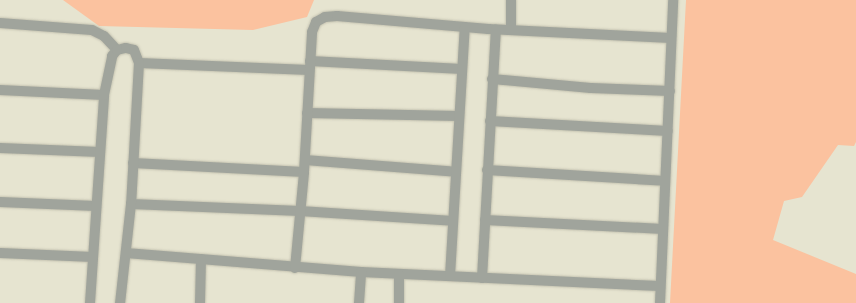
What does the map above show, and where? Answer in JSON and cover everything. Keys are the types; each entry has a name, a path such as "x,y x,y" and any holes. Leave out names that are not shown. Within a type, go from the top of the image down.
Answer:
{"street":[{"path":"511,29 512,0"},
{"path":"660,303 671,38 674,0"},
{"path":"295,268 305,160 312,32 316,22 325,17 337,16 465,27 671,38"},
{"path":"0,23 92,30 104,36 117,50"},
{"path":"450,276 465,27"},
{"path":"482,278 496,29"},
{"path":"90,303 104,95 108,67 112,56 117,50 126,48 134,50 139,63 130,204 120,303"},
{"path":"139,63 462,69"},
{"path":"492,79 591,88 670,91"},
{"path":"0,90 104,95"},
{"path":"307,113 459,116"},
{"path":"490,121 668,131"},
{"path":"0,148 100,152"},
{"path":"305,160 456,172"},
{"path":"133,163 304,172"},
{"path":"487,170 666,181"},
{"path":"0,202 96,206"},
{"path":"130,204 300,211 453,221"},
{"path":"485,220 663,229"},
{"path":"0,253 93,258"},
{"path":"126,253 295,268 660,286"},
{"path":"200,303 202,259"},
{"path":"359,303 361,272"},
{"path":"399,274 399,303"}],"shaded area":[{"path":"63,0 314,0 307,17 253,30 99,26"},
{"path":"686,0 856,0 856,142 854,146 838,145 802,197 784,201 773,240 856,274 856,303 670,303"}]}
